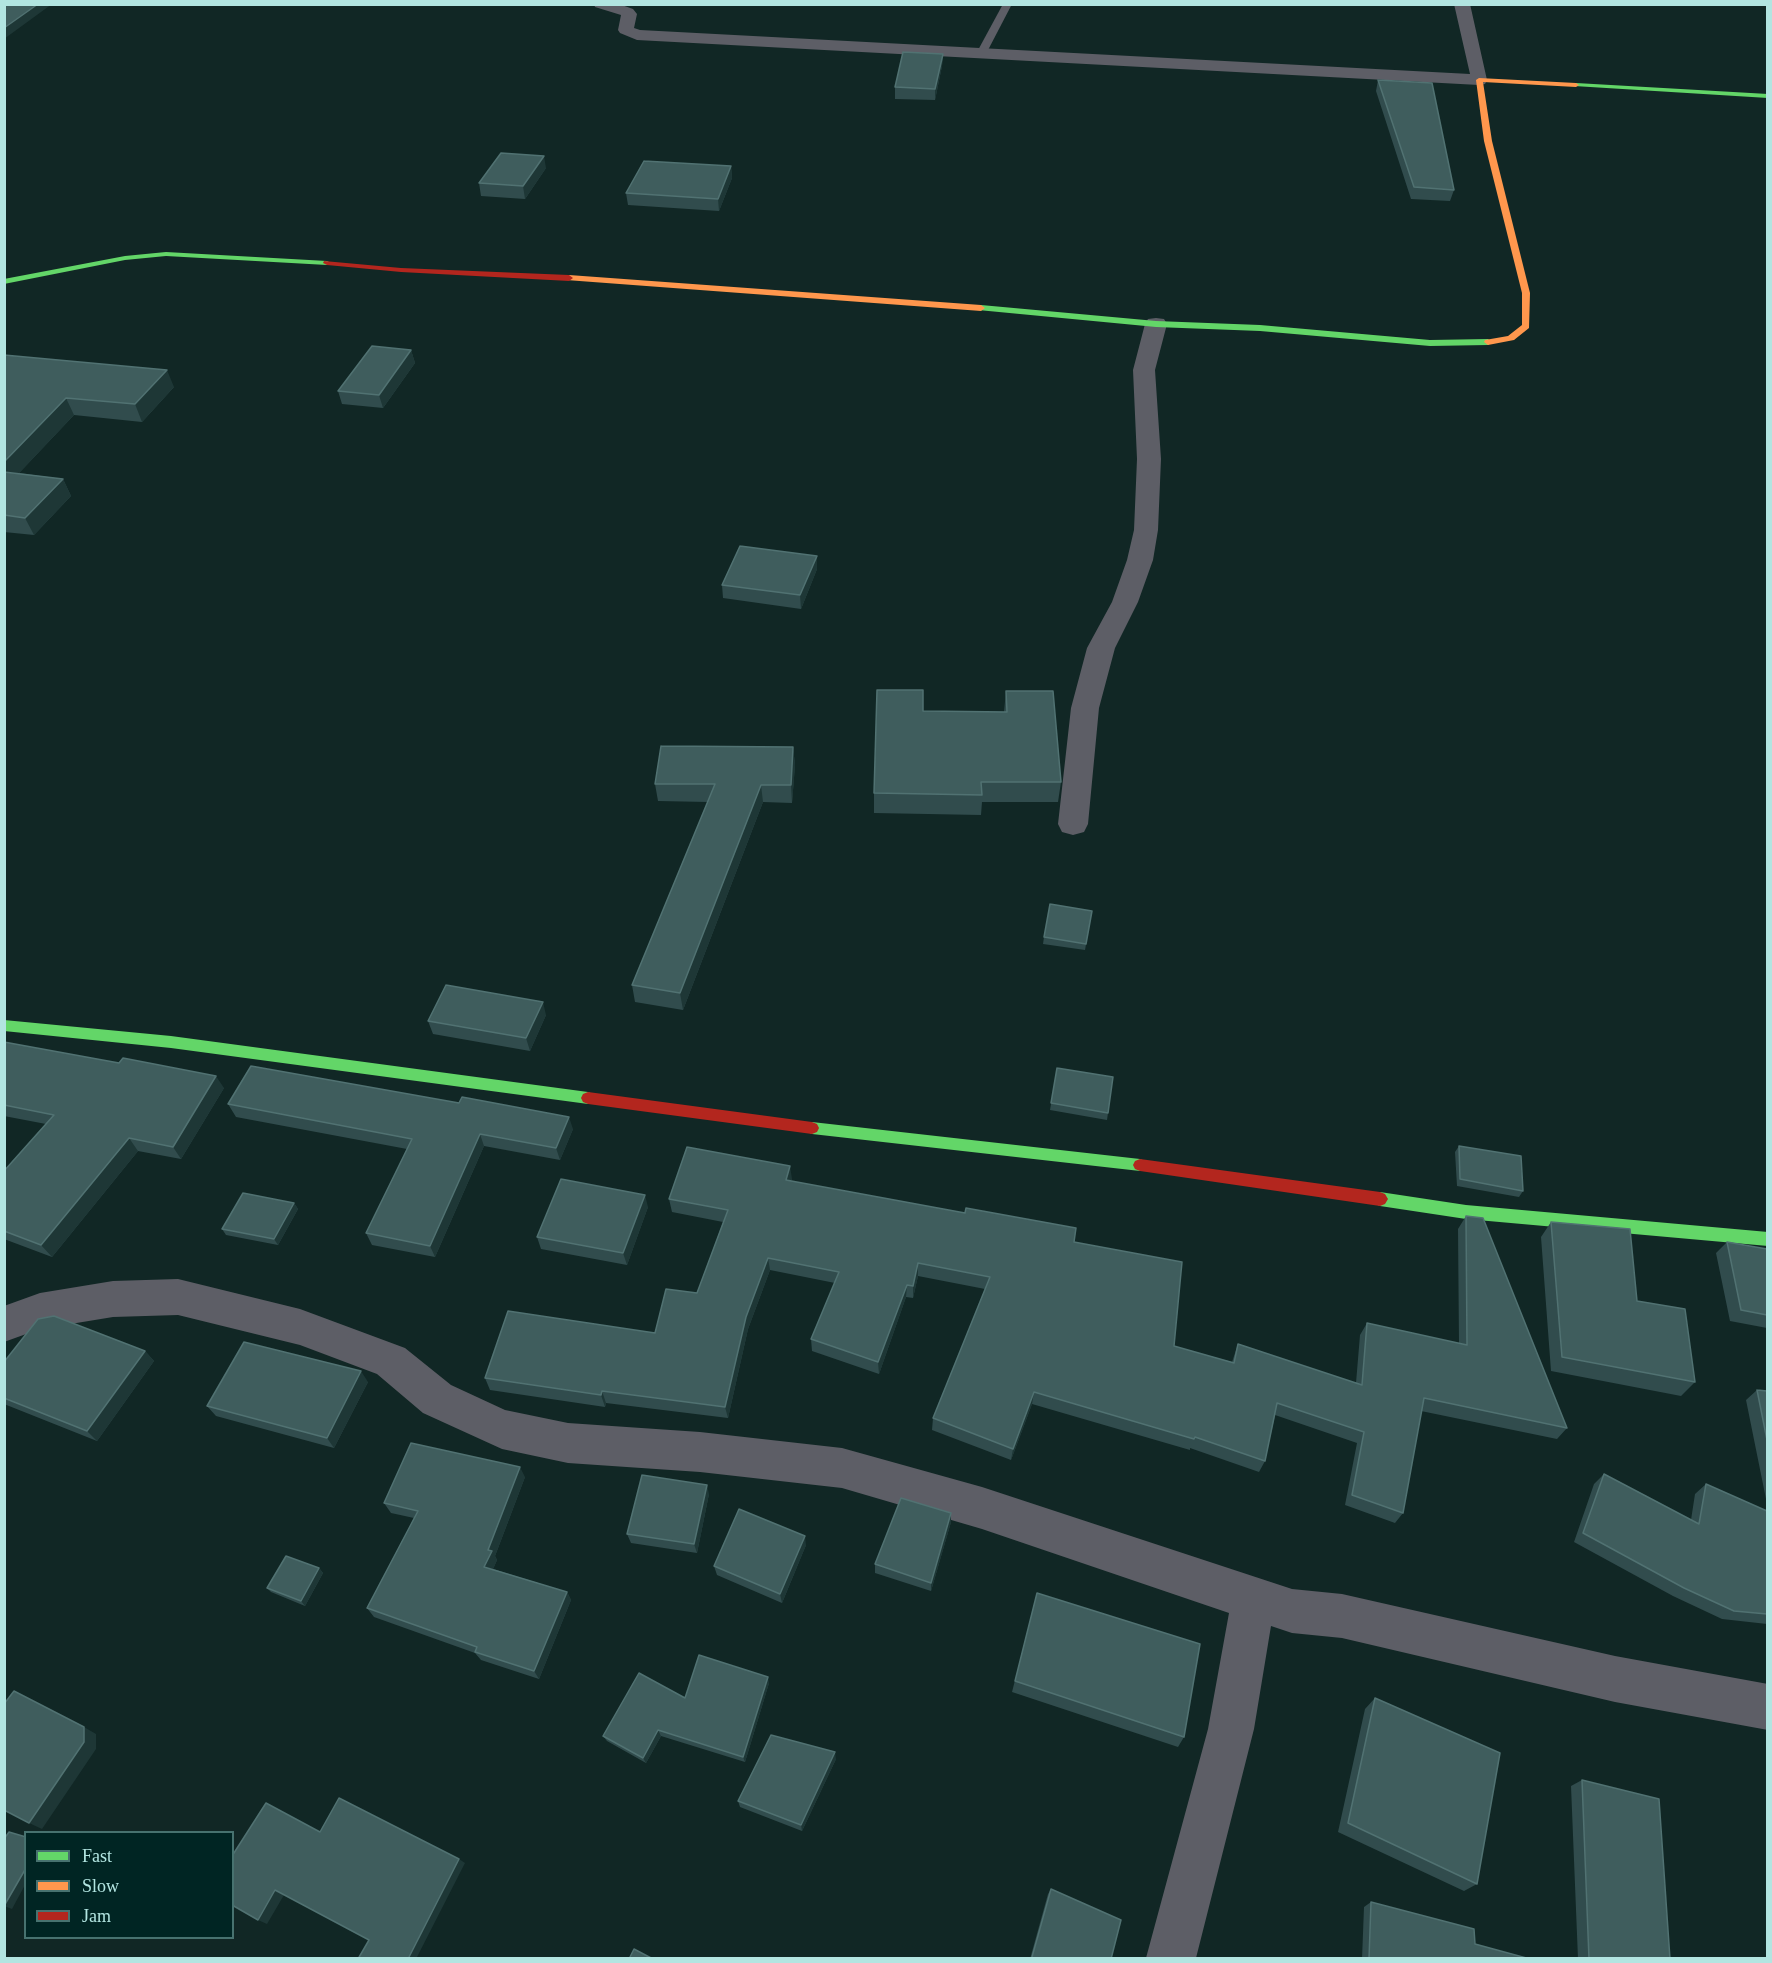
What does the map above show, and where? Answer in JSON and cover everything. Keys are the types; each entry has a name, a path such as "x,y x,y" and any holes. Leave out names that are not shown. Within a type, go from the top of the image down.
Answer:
{"street":[{"path":"601,4 627,12 629,14 626,30 637,35 1767,96"},
{"path":"4,282 125,258 166,254 300,260 401,270 507,274 979,308 1156,324 1260,328 1430,343 1483,343 1511,338 1526,326 1526,293 1488,141 1473,46 1462,4"},
{"path":"1073,824 1085,708 1101,648 1125,602 1140,560 1146,530 1149,459 1144,370 1156,324"},
{"path":"4,1025 171,1042 808,1128 1173,1169 1466,1212 1767,1239"},
{"path":"4,1324 40,1311 113,1299 178,1297 300,1328 391,1361 437,1400 502,1429 568,1443 700,1452 842,1468 982,1508 1292,1611 1342,1616 1615,1679 1767,1707"},
{"path":"1171,1959 1232,1730 1253,1599"}],"lane":[{"path":"982,52 1008,4"}],"building":[{"path":"4,4 38,4 4,28"},
{"path":"903,52 943,54 935,89 895,87"},
{"path":"1378,80 1432,83 1454,190 1414,187"},
{"path":"501,153 544,156 523,186 479,183"},
{"path":"644,161 731,166 718,199 626,193"},
{"path":"372,346 411,350 379,395 338,391"},
{"path":"4,355 167,370 135,404 66,398 4,462"},
{"path":"4,472 63,479 25,518 4,515"},
{"path":"740,546 817,556 800,595 722,585"},
{"path":"877,690 923,690 923,711 1007,712 1006,691 1053,691 1061,782 981,782 982,795 874,793"},
{"path":"661,746 793,747 791,785 761,785 680,993 632,985 715,784 655,784"},
{"path":"1050,904 1092,911 1086,944 1044,937"},
{"path":"446,985 543,1002 526,1038 428,1021"},
{"path":"4,1042 119,1063 123,1058 216,1076 173,1147 129,1138 41,1245 4,1231 4,1171 54,1115 4,1105"},
{"path":"251,1066 459,1103 462,1097 569,1117 556,1148 480,1134 430,1246 366,1233 412,1139 228,1104"},
{"path":"1057,1068 1113,1077 1108,1113 1051,1103"},
{"path":"1459,1146 1521,1156 1523,1191 1460,1179"},
{"path":"687,1147 790,1166 786,1180 965,1213 966,1208 1076,1228 1074,1242 1182,1262 1174,1346 1234,1363 1238,1344 1362,1385 1367,1323 1467,1345 1466,1216 1483,1218 1567,1428 1424,1398 1403,1513 1352,1495 1364,1432 1277,1403 1265,1461 1195,1437 1194,1439 1034,1392 1013,1449 933,1418 990,1277 918,1263 913,1286 907,1285 878,1362 811,1339 839,1272 768,1258 746,1317 725,1407 602,1391 601,1395 485,1378 508,1311 655,1333 666,1289 697,1293 728,1210 669,1199"},
{"path":"561,1179 645,1195 623,1253 537,1237"},
{"path":"243,1193 294,1203 274,1239 222,1229"},
{"path":"1551,1222 1630,1229 1637,1301 1685,1309 1695,1382 1562,1357"},
{"path":"1727,1242 1767,1249 1767,1315 1741,1310"},
{"path":"54,1316 145,1351 87,1431 4,1398 4,1362 38,1319"},
{"path":"244,1342 361,1371 327,1438 207,1406"},
{"path":"1757,1390 1767,1391 1767,1440"},
{"path":"411,1443 520,1467 488,1550 492,1551 484,1567 567,1592 534,1671 475,1652 477,1647 367,1608 418,1511 384,1503"},
{"path":"1604,1474 1699,1524 1706,1484 1767,1511 1767,1614 1734,1611 1684,1588 1583,1533"},
{"path":"642,1475 707,1485 694,1544 627,1534"},
{"path":"901,1498 951,1513 931,1583 875,1564"},
{"path":"739,1509 805,1536 780,1594 714,1566"},
{"path":"286,1556 319,1568 301,1601 267,1588"},
{"path":"1037,1593 1200,1644 1184,1737 1015,1681"},
{"path":"699,1655 768,1677 743,1757 658,1730 643,1758 603,1736 639,1673 685,1698"},
{"path":"14,1691 84,1727 84,1742 29,1823 4,1810 4,1704"},
{"path":"1375,1698 1500,1753 1477,1884 1348,1823"},
{"path":"771,1735 835,1752 801,1825 738,1801"},
{"path":"1582,1780 1659,1799 1670,1959 1589,1959"},
{"path":"339,1798 459,1859 408,1959 358,1959 369,1940 275,1890 258,1920 234,1906 234,1853 266,1803 320,1832"},
{"path":"9,1832 24,1836 24,1871 4,1906 4,1839"},
{"path":"1051,1889 1121,1920 1111,1959 1035,1959 1032,1957"},
{"path":"1371,1902 1474,1929 1475,1944 1530,1959 1369,1959"},
{"path":"634,1949 653,1959 629,1959"}],"traffic: fast":[{"path":"1576,85 1768,96"},
{"path":"4,282 125,258 166,254 327,263"},
{"path":"981,308 1156,324 1260,328 1430,343 1488,342"},
{"path":"4,1025 171,1042 588,1098"},
{"path":"812,1128 1140,1165"},
{"path":"1380,1199 1466,1212 1768,1239"}],"traffic: slow":[{"path":"1488,342 1511,338 1526,326 1526,293 1488,141 1479,80 1576,85"},
{"path":"569,278 981,308"}],"traffic: jam":[{"path":"327,263 401,270 569,278"},
{"path":"588,1098 812,1128"},
{"path":"1140,1165 1380,1199"}]}
